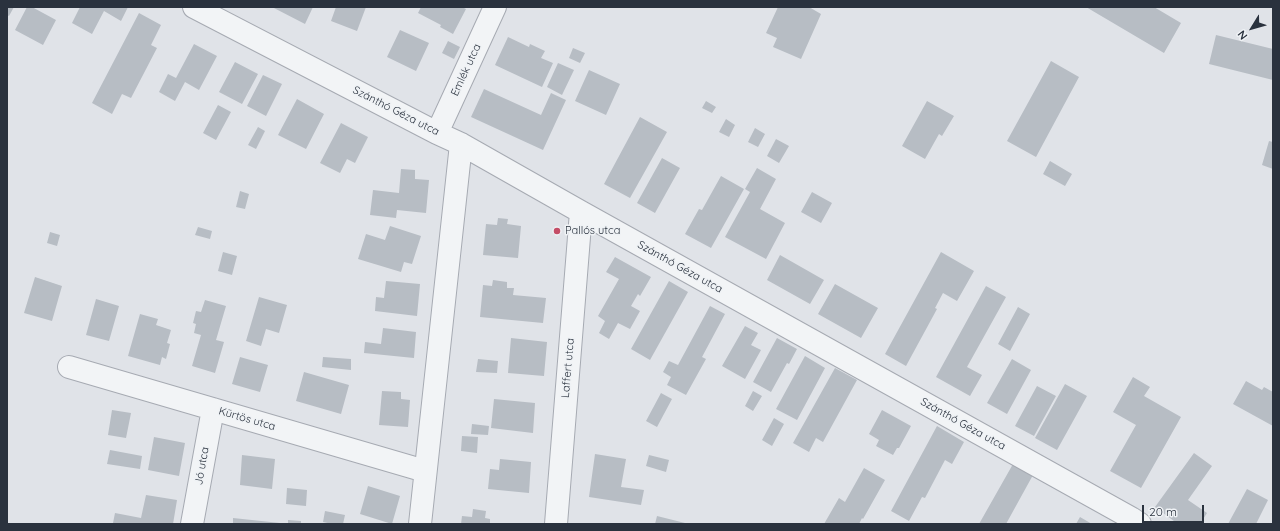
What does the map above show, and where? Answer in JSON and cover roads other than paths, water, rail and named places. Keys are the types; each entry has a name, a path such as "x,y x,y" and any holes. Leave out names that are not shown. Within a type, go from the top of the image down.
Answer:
{"street":[{"name":"Szánthó Géza utca","path":"194,7 461,144 1140,524"},
{"name":"Emlék utca","path":"437,133 495,7"},
{"path":"420,524 461,144"},
{"name":"Laffert utca","path":"556,524 581,212"},
{"name":"Kürtös utca","path":"69,367 425,471"},
{"name":"Jó utca","path":"192,524 213,409"}],"place":[{"name":"Pallós utca","path":"557,231"}]}
